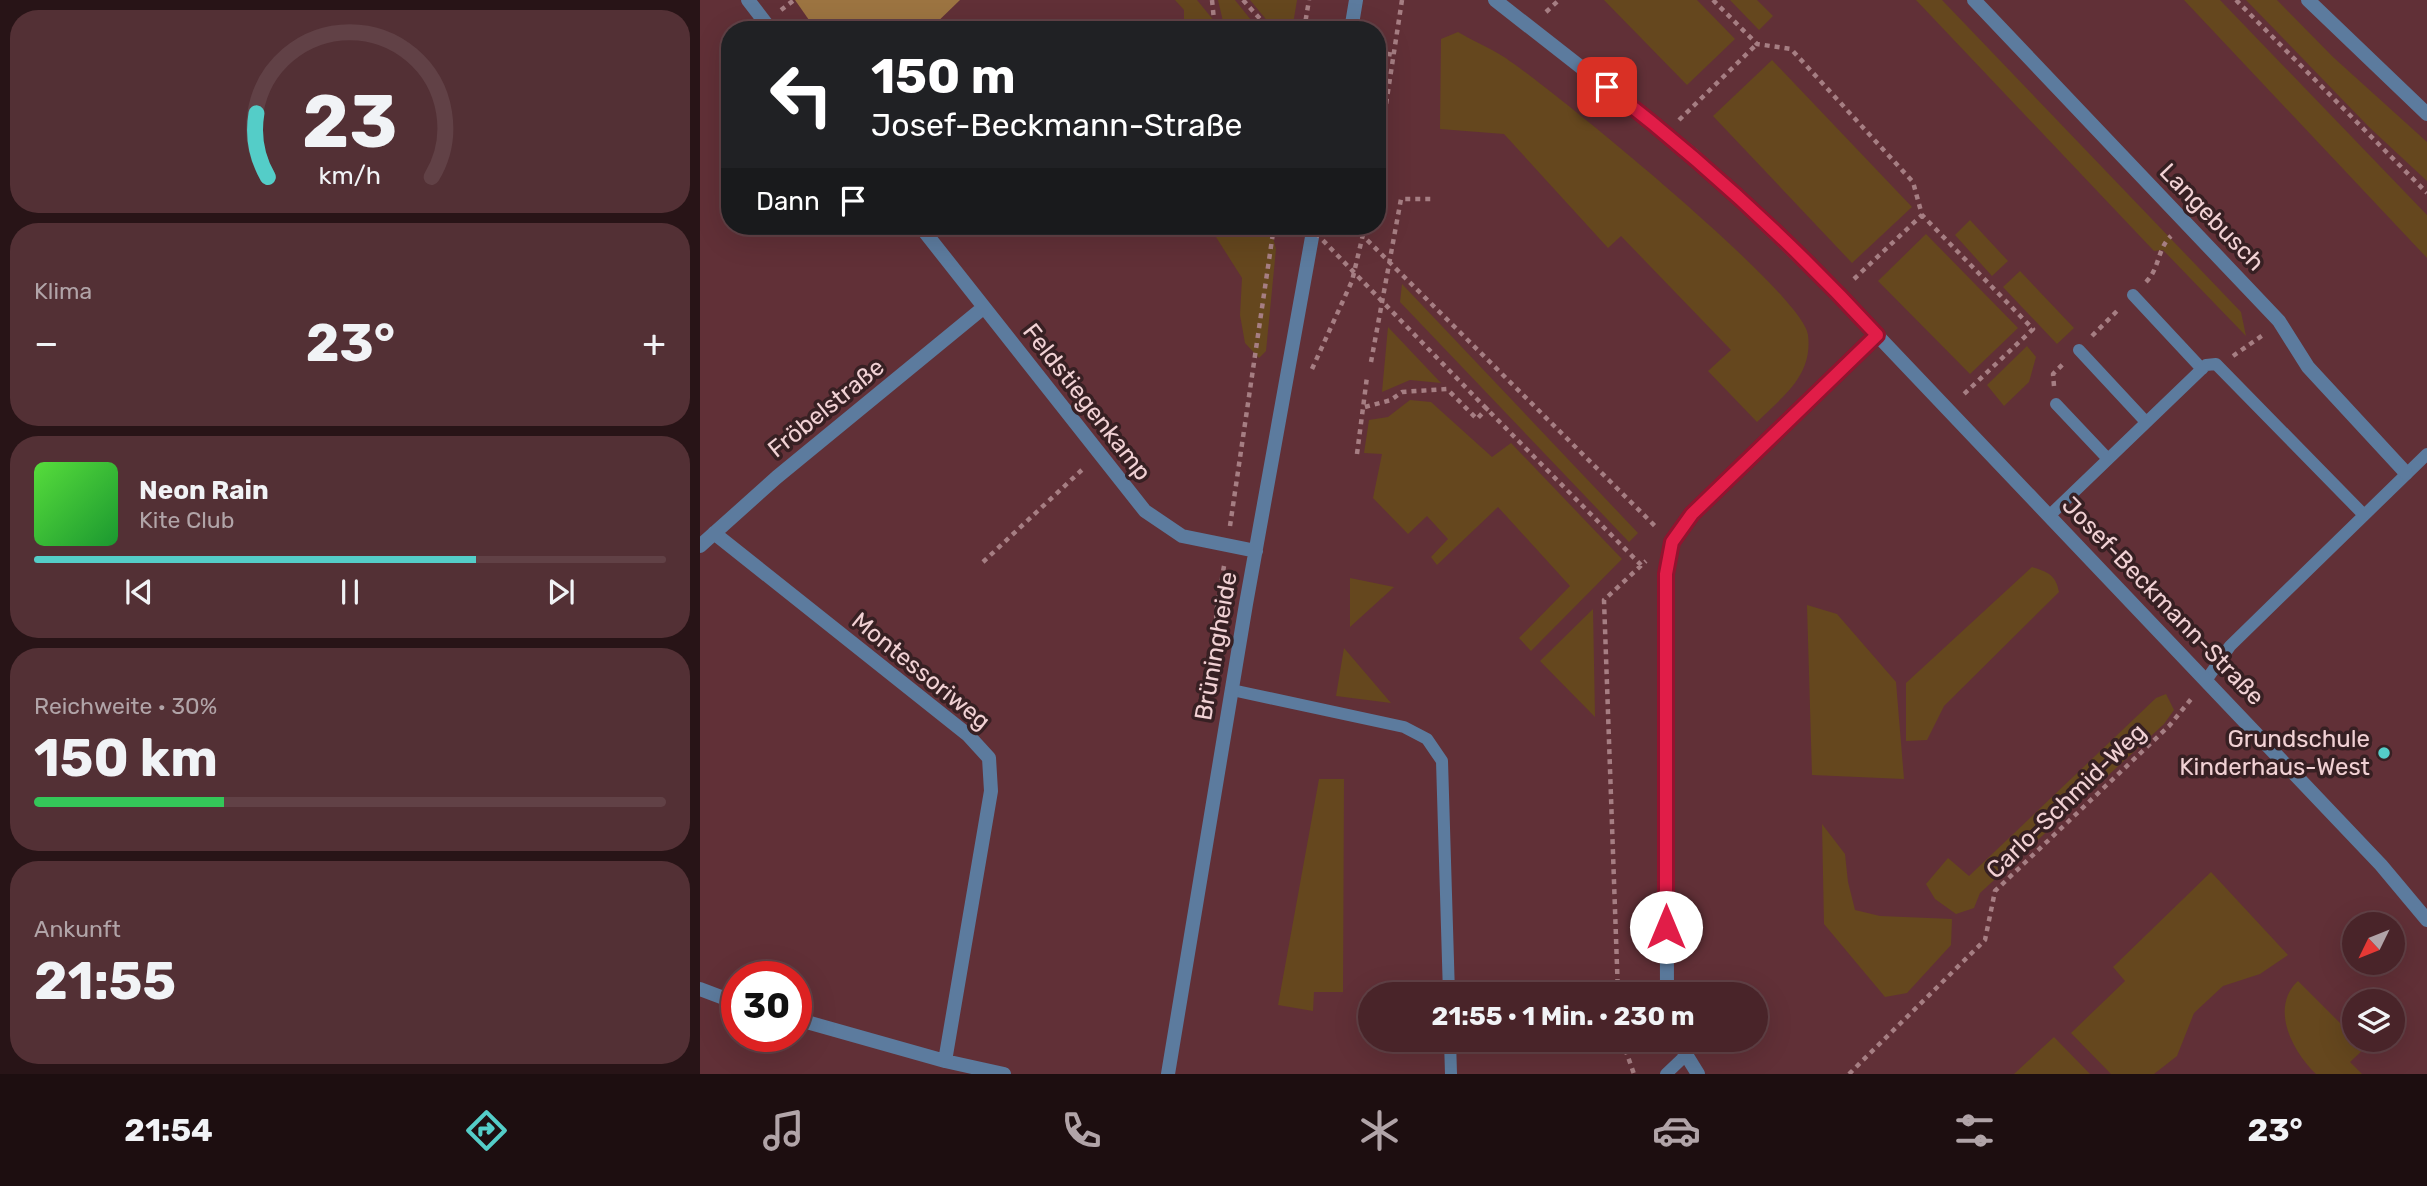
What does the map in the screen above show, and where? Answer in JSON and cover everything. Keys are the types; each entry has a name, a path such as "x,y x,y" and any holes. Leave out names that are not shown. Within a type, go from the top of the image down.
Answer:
{"street":[{"path":"748,0 764,21"},
{"path":"1352,21 1356,0"},
{"name":"Josef-Beckmann-Straße","path":"1494,0 1665,132 1838,294 2207,679 2381,865 2427,920"},
{"name":"Langebusch","path":"1974,0 2280,321 2308,367 2406,473"},
{"path":"2308,0 2427,114"},
{"name":"Feldstiegenkamp","path":"927,235 1144,511 1182,536 1256,551"},
{"name":"Brüningheide","path":"1168,1074 1309,235"},
{"name":"Fröbelstraße","path":"700,546 777,477 984,308"},
{"path":"1667,982 1666,574 1672,542 1692,514 1877,335"},
{"name":"Montessoriweg","path":"714,533 968,735 989,758 991,791 945,1061"},
{"path":"700,989 721,997"},
{"path":"812,1024 945,1061 1004,1074"},
{"path":"1684,1052 1699,1074"}],"lane":[{"path":"2133,295 2202,369"},
{"path":"2079,350 2147,422"},
{"path":"2050,515 2202,369 2216,364 2364,514"},
{"path":"2056,404 2108,459"},
{"path":"2207,679 2230,646 2427,454"},
{"path":"1231,690 1404,727 1427,739 1441,761 1449,982"},
{"path":"1450,1052 1451,1074"},
{"path":"1666,1074 1686,1055"}],"path":[{"path":"1212,0 1214,21"},
{"path":"1243,0 1262,21"},
{"path":"1306,21 1309,0"},
{"path":"1386,106 1402,0"},
{"path":"1713,0 1757,44 1791,49 1913,182 1922,215 2033,330 1948,409"},
{"path":"2236,0 2427,194"},
{"path":"1665,132 1757,44"},
{"path":"1386,54 1394,55"},
{"path":"1371,362 1401,198 1433,199"},
{"path":"1838,294 1922,215"},
{"path":"2056,404 2053,374 2156,272 2164,243 2186,223"},
{"path":"1218,639 1216,613 1273,235"},
{"path":"1320,235 1641,565"},
{"path":"1364,235 1672,542 1641,565 1604,600 1618,982"},
{"path":"2220,368 2280,321"},
{"path":"1357,454 1367,377"},
{"path":"1365,407 1391,400 1402,392 1447,389 1477,419 1488,407"},
{"path":"984,562 1099,454"},
{"name":"Carlo-Schmid-Weg","path":"1849,1074 1985,940 1995,891 2169,726 2207,679"},
{"path":"1626,1052 1634,1074"}],"shaded area":[{"path":"795,0 960,0 938,21 810,21"},
{"path":"1175,0 1197,0 1214,21 1184,21 1184,10"},
{"path":"1218,0 1235,0 1252,21 1223,21"},
{"path":"1250,0 1297,0 1294,21 1268,21"},
{"path":"1604,0 1697,0 1735,39 1687,85"},
{"path":"1730,0 1757,0 1773,16 1759,30"},
{"path":"1916,0 1942,0 2241,312 2246,336 2163,250 2154,251"},
{"path":"2184,0 2220,0 2427,215 2427,258"},
{"path":"2246,0 2277,0 2333,57 2427,142 2427,181 2369,127"},
{"path":"1458,32 1504,57 1620,148 1722,237 1765,278 1795,312 1808,335 1806,362 1801,374 1786,394 1757,422 1708,371 1731,350 1621,236 1608,248 1504,134 1440,129 1441,39"},
{"path":"1772,60 1912,207 1852,263 1713,116"},
{"path":"1970,220 2008,261 1992,276 1955,235"},
{"path":"1926,234 2018,328 1970,374 1878,281"},
{"path":"1215,235 1272,235 1276,249 1266,351 1259,358 1245,343 1240,315 1242,278"},
{"path":"2020,271 2074,328 2057,344 2003,287"},
{"path":"1402,284 1638,533 1629,542 1400,302"},
{"path":"1388,327 1441,383 1410,380 1382,392"},
{"path":"2027,346 2036,357 2029,382 2004,406 1987,385"},
{"path":"1410,400 1431,402 1492,457 1511,443 1622,559 1531,651 1519,638 1570,586 1498,507 1437,565 1431,557 1448,539 1427,516 1408,534 1373,498 1382,454 1364,453 1369,420 1388,417"},
{"path":"2032,567 2050,575 2059,592 1944,706 1927,740 1906,741 1906,683"},
{"path":"1350,578 1394,587 1350,627"},
{"path":"1807,605 1837,614 1896,682 1904,779 1812,775"},
{"path":"1593,609 1595,717 1540,661"},
{"path":"1344,648 1391,703 1336,696"},
{"path":"2166,694 2174,710 2164,724 1980,893 1974,908 1956,914 1935,899 1926,884 1948,858 1969,876 2156,698"},
{"path":"1319,779 1344,779 1343,992 1314,992 1313,1011 1278,1005"},
{"path":"1822,824 1845,854 1855,910 1880,916 1952,919 1951,945 1907,993 1885,997 1824,924"},
{"path":"2211,872 2288,955 2260,974 2223,986 2194,1013 2177,1056 2154,1074 2111,1074 2071,1033 2125,981 2113,967"},
{"path":"2298,981 2342,1025 2342,1052 2361,1052 2350,1062 2362,1074 2316,1074 2307,1065 2288,1029 2285,1004"},
{"path":"2054,1037 2090,1074 2014,1074"}],"place":[{"name":"Grundschule Kinderhaus-West","path":"2384,753"}],"route":[{"path":"1607,87 1693,155 1877,335 1684,522 1672,542 1666,574 1666,927"}]}
